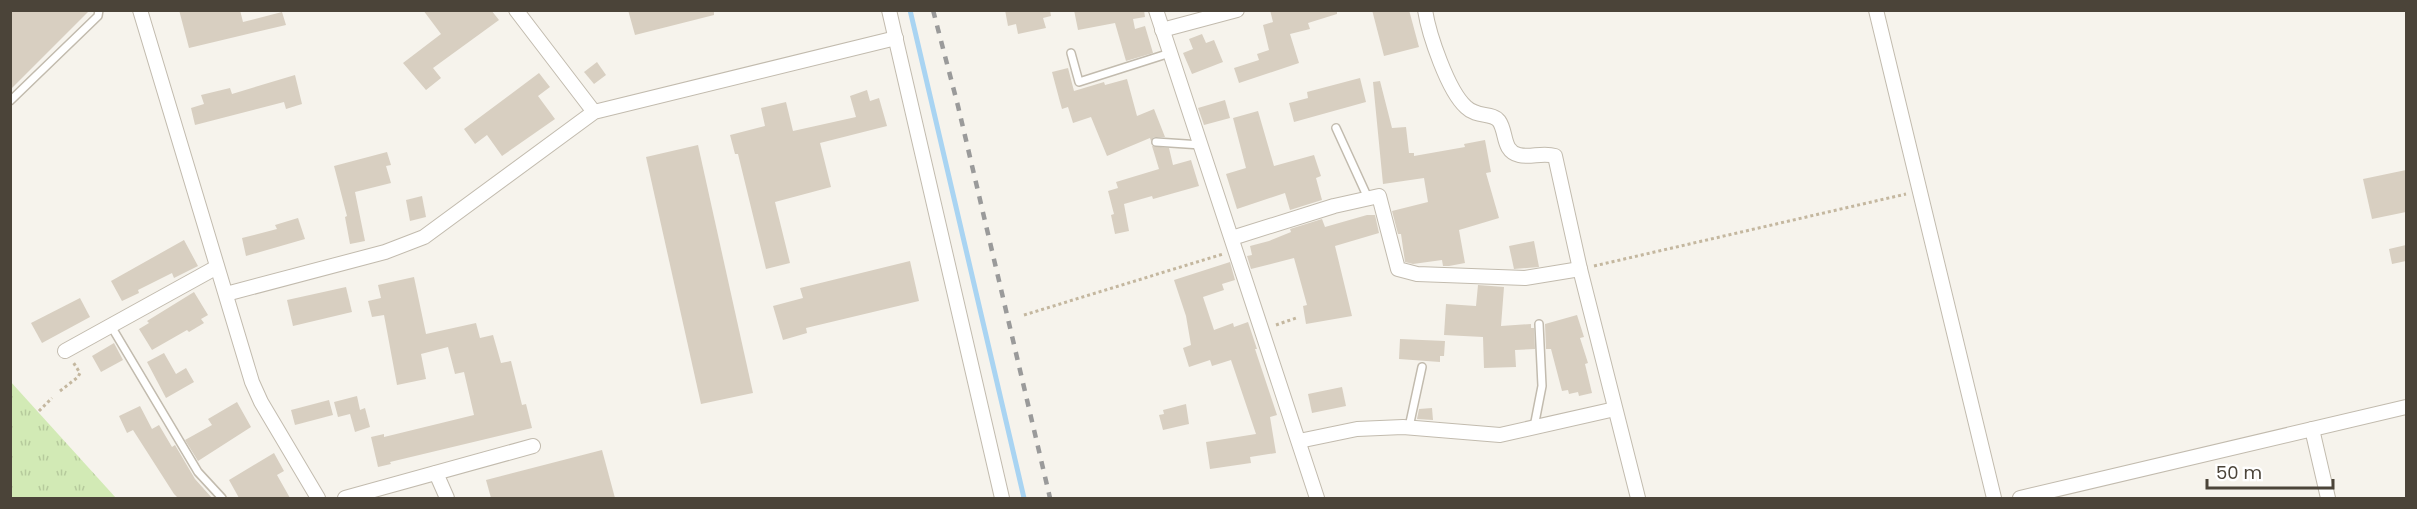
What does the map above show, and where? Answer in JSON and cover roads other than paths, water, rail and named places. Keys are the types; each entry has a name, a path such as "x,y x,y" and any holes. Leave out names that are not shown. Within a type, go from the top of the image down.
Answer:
{"street":[{"path":"140,10 252,382 318,498"},
{"path":"516,10 594,112"},
{"path":"889,10 1002,498"},
{"path":"1156,10 1317,498"},
{"path":"1162,30 1237,10"},
{"path":"1425,10 1448,80 1464,106 1476,115 1491,116 1499,122 1508,149 1519,156 1546,153 1555,156 1580,270 1638,498"},
{"path":"1876,10 1994,498"},
{"path":"226,294 385,252 424,237 594,112 896,38"},
{"path":"1234,244 1334,206 1379,196 1398,268 1417,274 1525,278 1580,270"},
{"path":"65,351 217,267"},
{"path":"2020,498 2406,407"},
{"path":"1299,441 1358,429 1409,427 1500,435 1615,409"},
{"path":"2312,429 2328,498"},
{"path":"345,498 533,446"},
{"path":"436,473 447,498"}],"lane":[{"path":"10,101 98,16 99,10"},
{"path":"1071,52 1079,82 1170,53"},
{"path":"1336,128 1368,198"},
{"path":"1156,141 1201,145"},
{"path":"1533,429 1542,386 1539,324"},
{"path":"111,326 198,472 222,498"},
{"path":"1409,427 1422,367"}],"waterway":[{"path":"910,10 1024,498"}],"railway":[{"path":"933,10 958,106 1050,498"}]}
